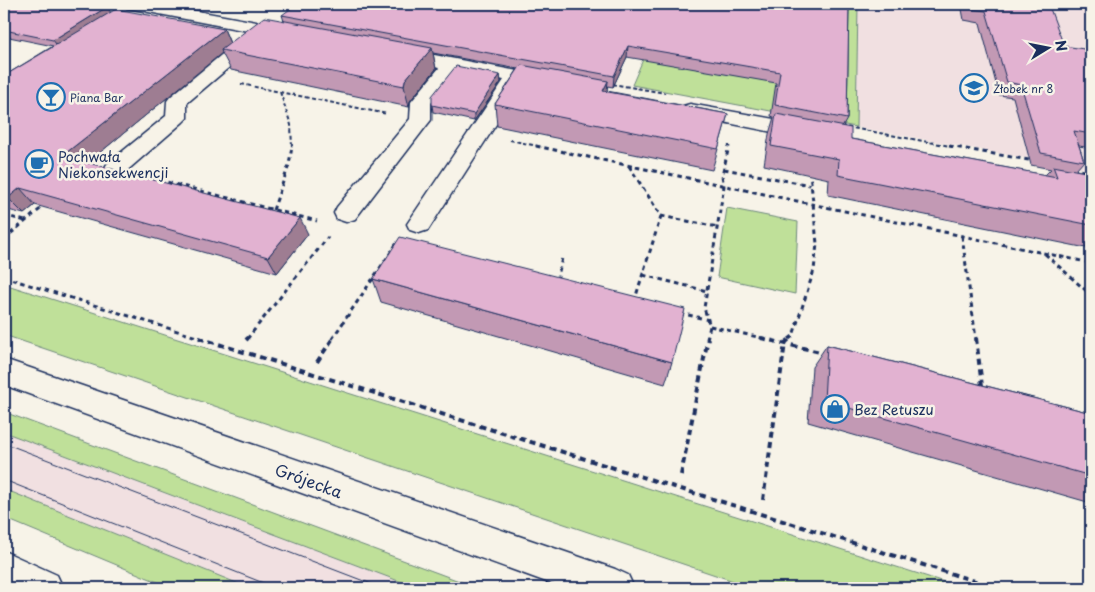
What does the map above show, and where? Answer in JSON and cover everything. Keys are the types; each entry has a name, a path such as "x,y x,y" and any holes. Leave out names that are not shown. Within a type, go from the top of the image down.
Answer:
{"street":[{"path":"119,19 137,4 304,36"},
{"path":"115,169 176,118 177,101 266,29"},
{"path":"380,51 572,87"},
{"path":"341,219 420,120 420,102 452,64"},
{"path":"419,224 516,77"},
{"path":"674,101 833,131"},
{"name":"Grójecka","path":"4,372 615,588"},
{"path":"4,570 44,588"}],"path":[{"path":"206,77 420,120"},
{"path":"605,82 674,101"},
{"path":"273,210 292,155 293,138 289,113 279,92"},
{"path":"833,131 1043,163"},
{"path":"480,134 1091,263"},
{"path":"681,475 710,326 704,308 724,186 724,168 730,141"},
{"path":"763,500 785,343 793,336 814,270 817,244 810,185 811,164"},
{"path":"628,166 661,216 718,228"},
{"path":"724,168 810,185"},
{"path":"1072,168 1091,172"},
{"path":"115,169 273,210 341,219"},
{"path":"4,238 48,202"},
{"path":"4,215 25,221"},
{"path":"634,302 661,216"},
{"path":"246,340 341,219"},
{"path":"962,236 983,393"},
{"path":"317,362 396,243 404,245"},
{"path":"1044,253 1091,295"},
{"path":"556,283 562,258"},
{"path":"643,275 707,291"},
{"path":"4,277 997,588"},
{"path":"672,311 709,320"},
{"path":"710,326 832,355"}],"shaded area":[{"name":"Żłobek nr 8","path":"858,4 1091,4 1091,170 856,127"},
{"path":"4,432 417,588 249,588 4,489"}],"green space":[{"path":"667,4 858,4 856,127 632,85"},
{"path":"727,208 798,222 795,294 717,277"},
{"path":"4,284 963,588 754,588 4,335"},
{"path":"4,412 478,588 417,588 4,432"},
{"path":"4,489 249,588 172,588 4,518"}],"building":[{"path":"4,4 93,4 107,7 53,40 4,30"},
{"path":"297,4 849,4 847,119 775,105 780,72 628,46 614,76 282,15"},
{"path":"970,4 1036,4 1049,6 1064,46 1084,49 1091,66 1091,134 1074,131 1084,161 1041,153 1021,85 1007,82 986,11 971,9"},
{"path":"116,9 224,29 62,156 300,218 268,257 20,188 8,198 4,197 4,76"},
{"path":"264,17 432,48 405,80 404,86 221,50"},
{"path":"521,65 608,81 603,91 728,114 718,149 495,104"},
{"path":"456,66 500,75 474,114 432,105 432,96"},
{"path":"776,114 851,128 851,139 1057,177 1053,166 1091,173 1091,225 838,175 839,159 771,146"},
{"path":"400,237 685,309 672,362 373,279"},
{"path":"827,345 1091,413 1091,476 824,401"}],"tram line":[{"path":"4,443 382,588"},
{"path":"4,480 276,588"}],"place":[{"name":"Żłobek nr 8","path":"974,88"},
{"name":"Piana Bar","path":"51,97"},
{"name":"Pochwała Niekonsekwencji","path":"39,164"},
{"name":"Bez Retuszu","path":"835,409"}]}
